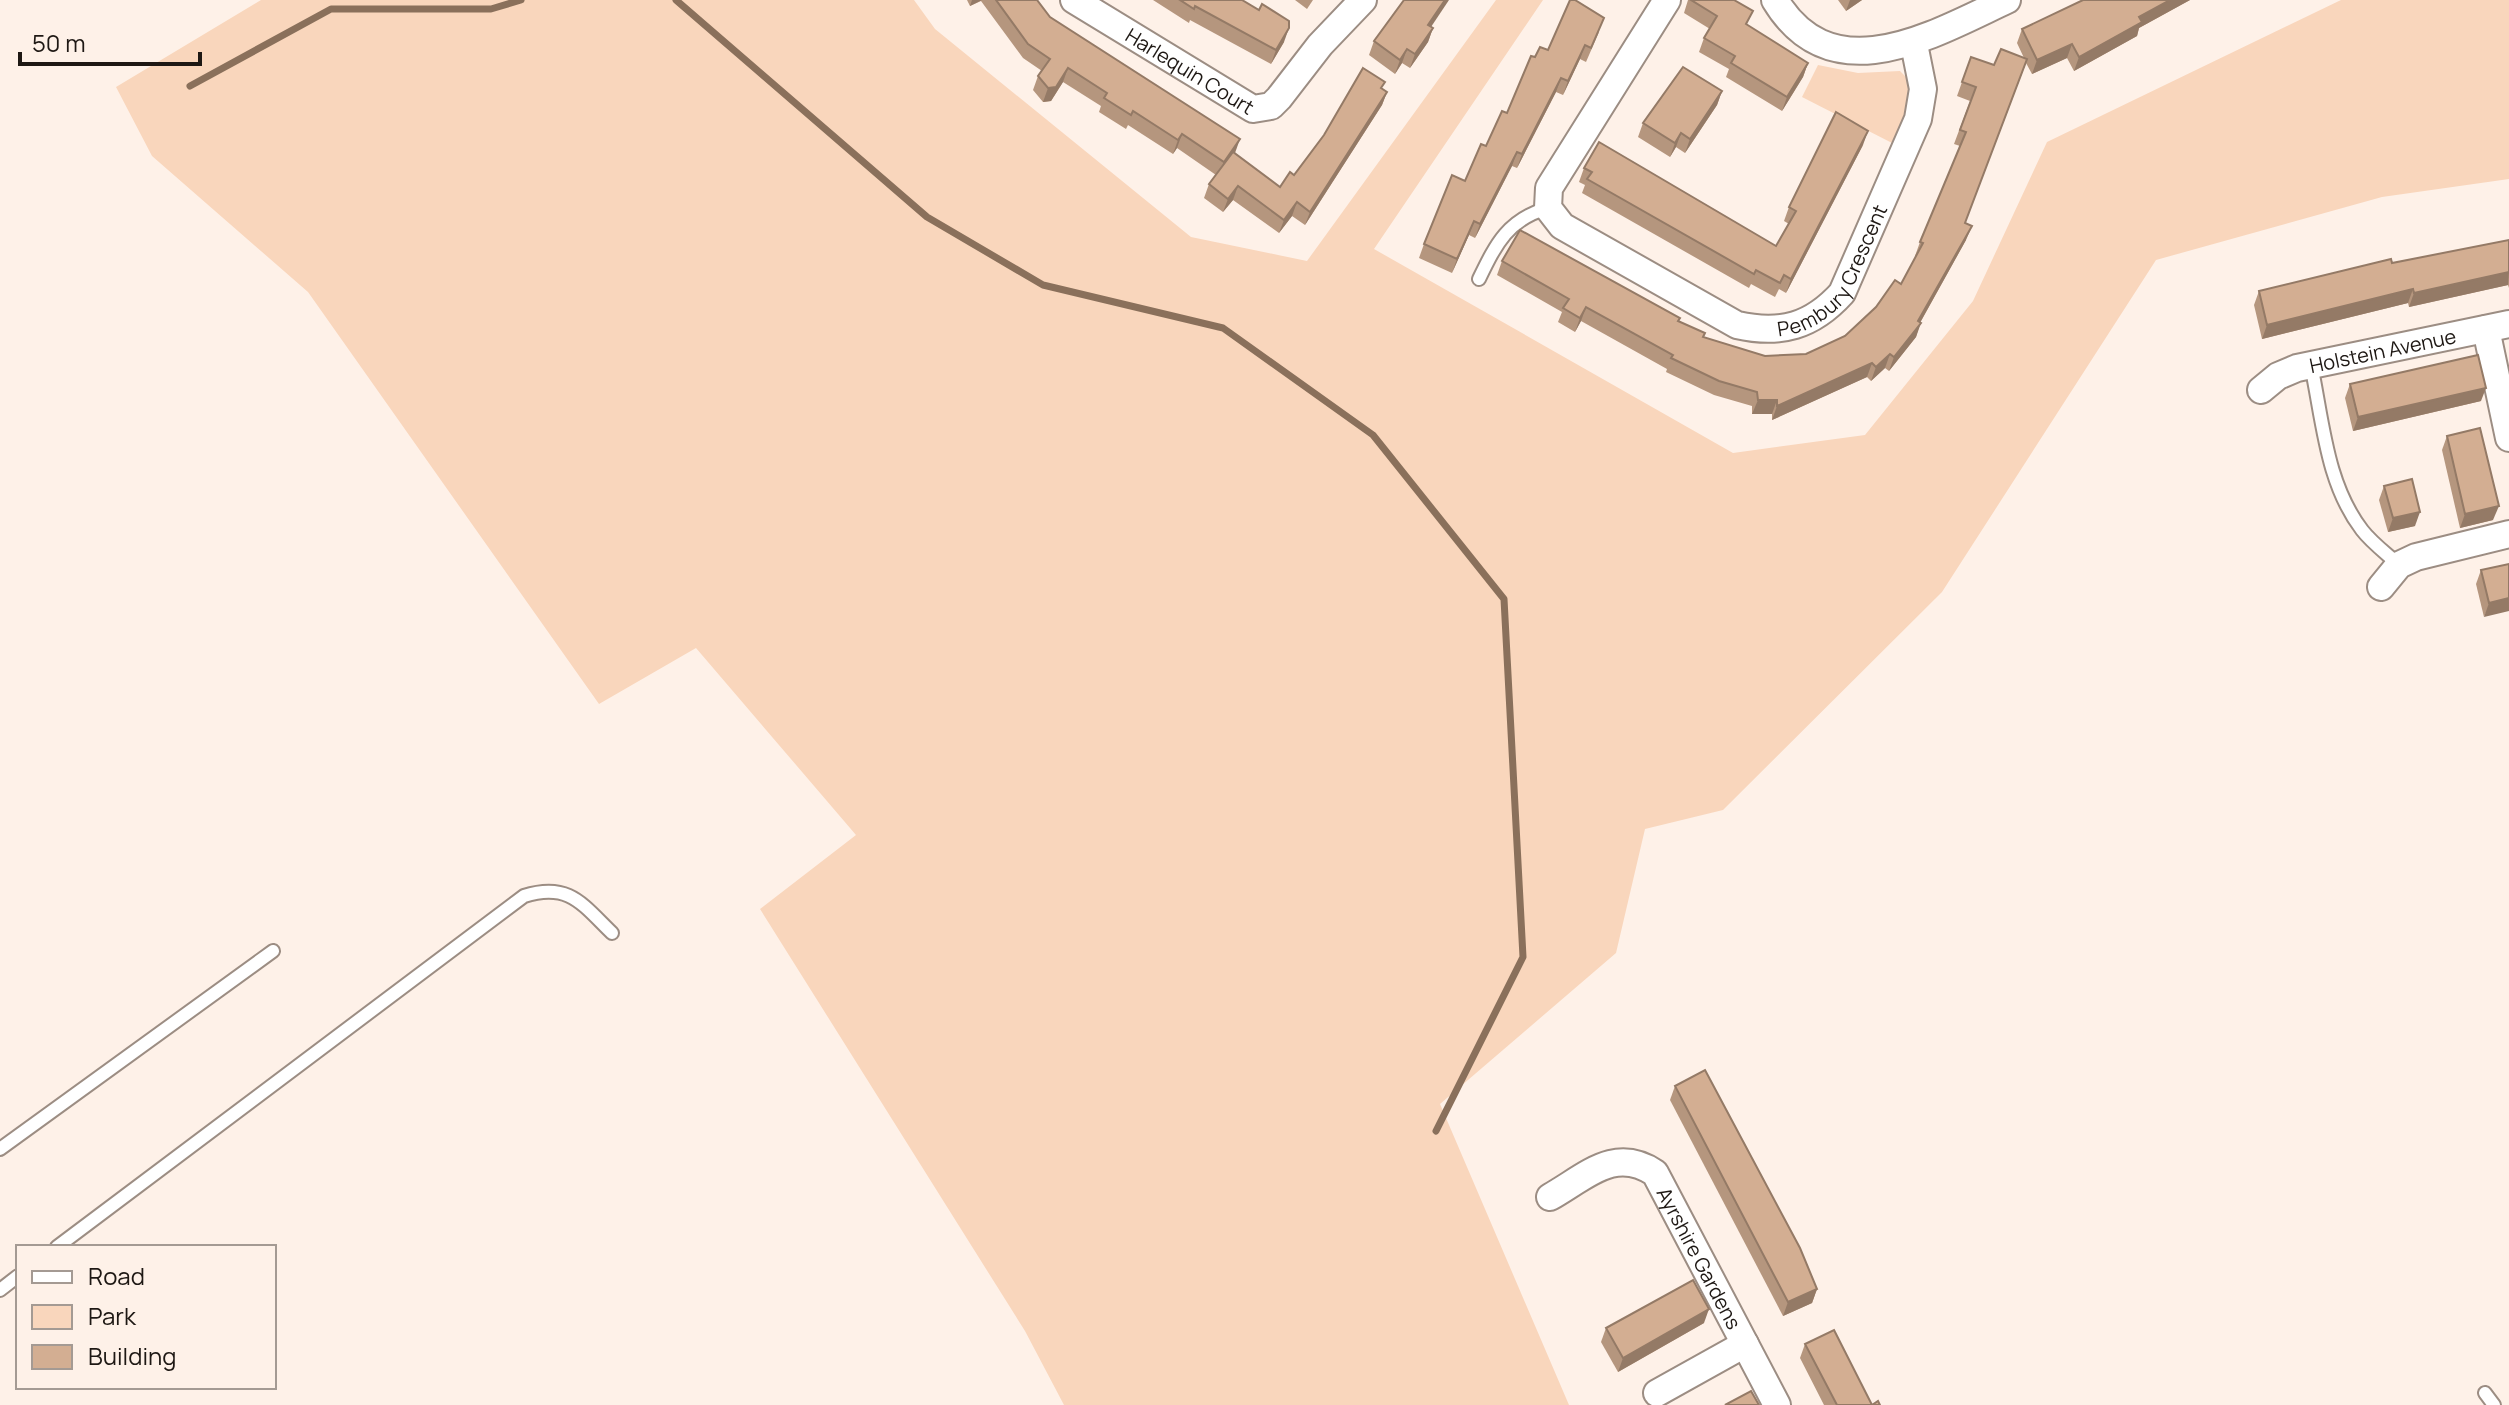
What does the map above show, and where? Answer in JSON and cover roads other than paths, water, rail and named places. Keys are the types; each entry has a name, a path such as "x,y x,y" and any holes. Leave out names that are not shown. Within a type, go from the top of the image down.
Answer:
{"street":[{"name":"Harlequin Court","path":"1074,0 1253,109 1271,106 1320,45 1363,0"},
{"path":"1548,208 1549,188 1667,0"},
{"path":"1775,0 1799,29 1843,49 1866,52 1914,44 2007,0"},
{"name":"Pembury Crescent","path":"1548,208 1562,226 1737,325 1761,331 1803,325 1825,312 1842,293 1918,119 1923,89 1914,44"},
{"path":"2497,326 2509,438"},
{"name":"Holstein Avenue","path":"2261,390 2278,376 2311,365 2497,326"},
{"path":"2381,587 2399,565 2509,534"},
{"name":"Ayrshire Gardens","path":"1550,1197 1616,1159 1637,1161 1655,1173 1777,1405"},
{"path":"1657,1393 1745,1344"}],"lane":[{"path":"1479,279 1507,228 1533,212 1548,208"},
{"path":"2311,365 2323,436 2343,501 2364,532 2399,565"},
{"path":"60,1245 524,896 547,889 573,896 612,933"},
{"path":"0,1149 273,951"},
{"path":"0,1290 16,1278"},
{"path":"2485,1393 2494,1405"}],"waterway":[{"path":"190,86 331,9 491,9 521,0"},
{"path":"676,0 927,217 1043,285 1223,328 1373,435 1504,599 1523,957 1436,1131"}]}
